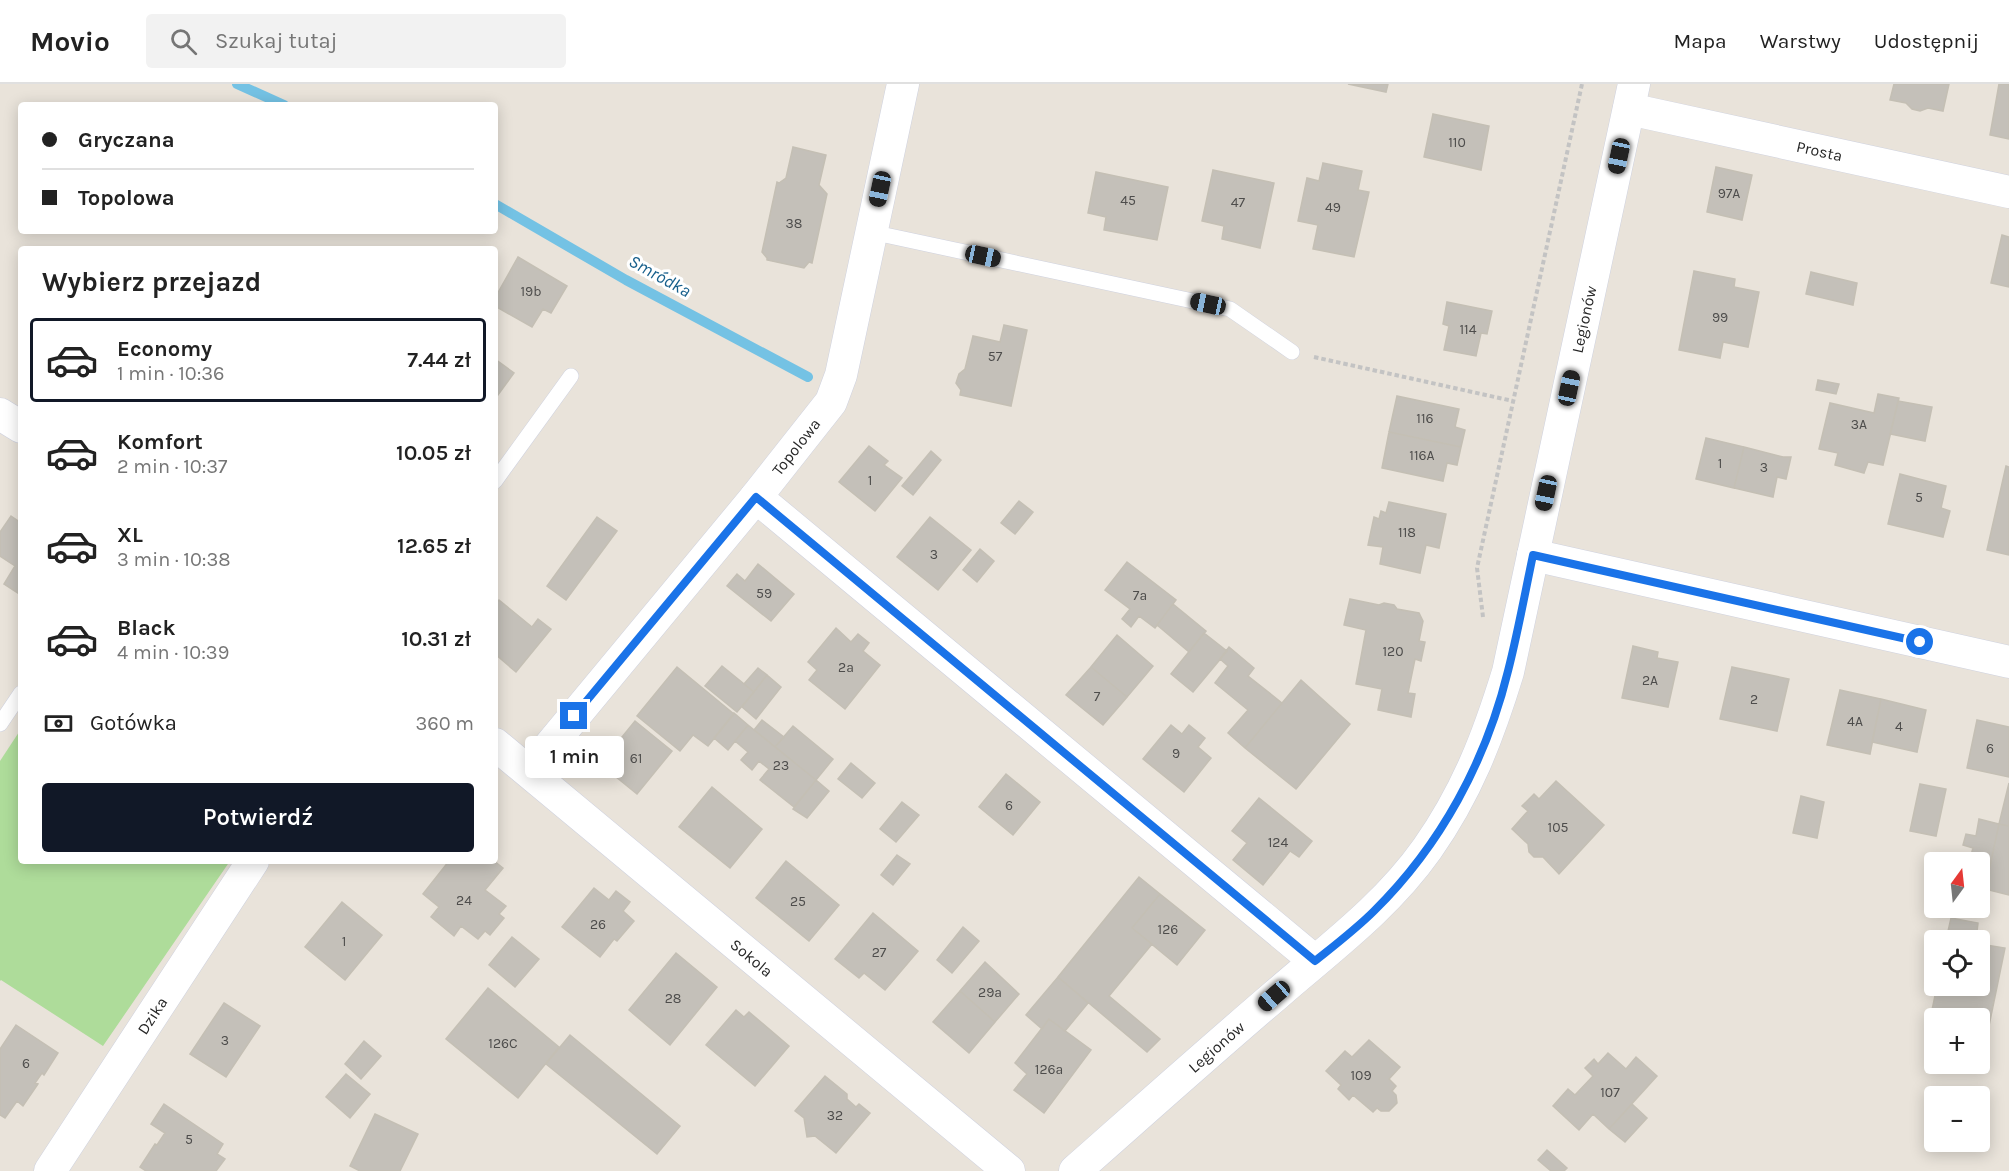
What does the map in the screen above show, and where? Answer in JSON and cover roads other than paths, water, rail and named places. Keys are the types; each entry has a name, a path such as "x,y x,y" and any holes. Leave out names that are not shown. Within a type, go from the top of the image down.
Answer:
{"street":[{"name":"Topolowa","path":"529,771 756,497 831,402 841,375 903,84"},
{"name":"Prosta","path":"1632,97 2009,192"},
{"name":"Legionów","path":"1075,1171 1374,911 1426,851 1466,787 1487,737 1508,672 1632,97"},
{"path":"0,414 18,425"},
{"path":"756,497 1315,961"},
{"path":"1533,555 2009,662"},
{"name":"Sokola","path":"498,746 1010,1171"},
{"name":"Dzika","path":"50,1171 251,864"}],"lane":[{"path":"871,232 1230,309 1292,352"},
{"path":"498,476 571,376"},
{"path":"0,724 18,697"}],"waterway":[{"name":"Smródka","path":"237,84 277,102"},
{"name":"Smródka","path":"498,206 626,280 808,377"}]}
